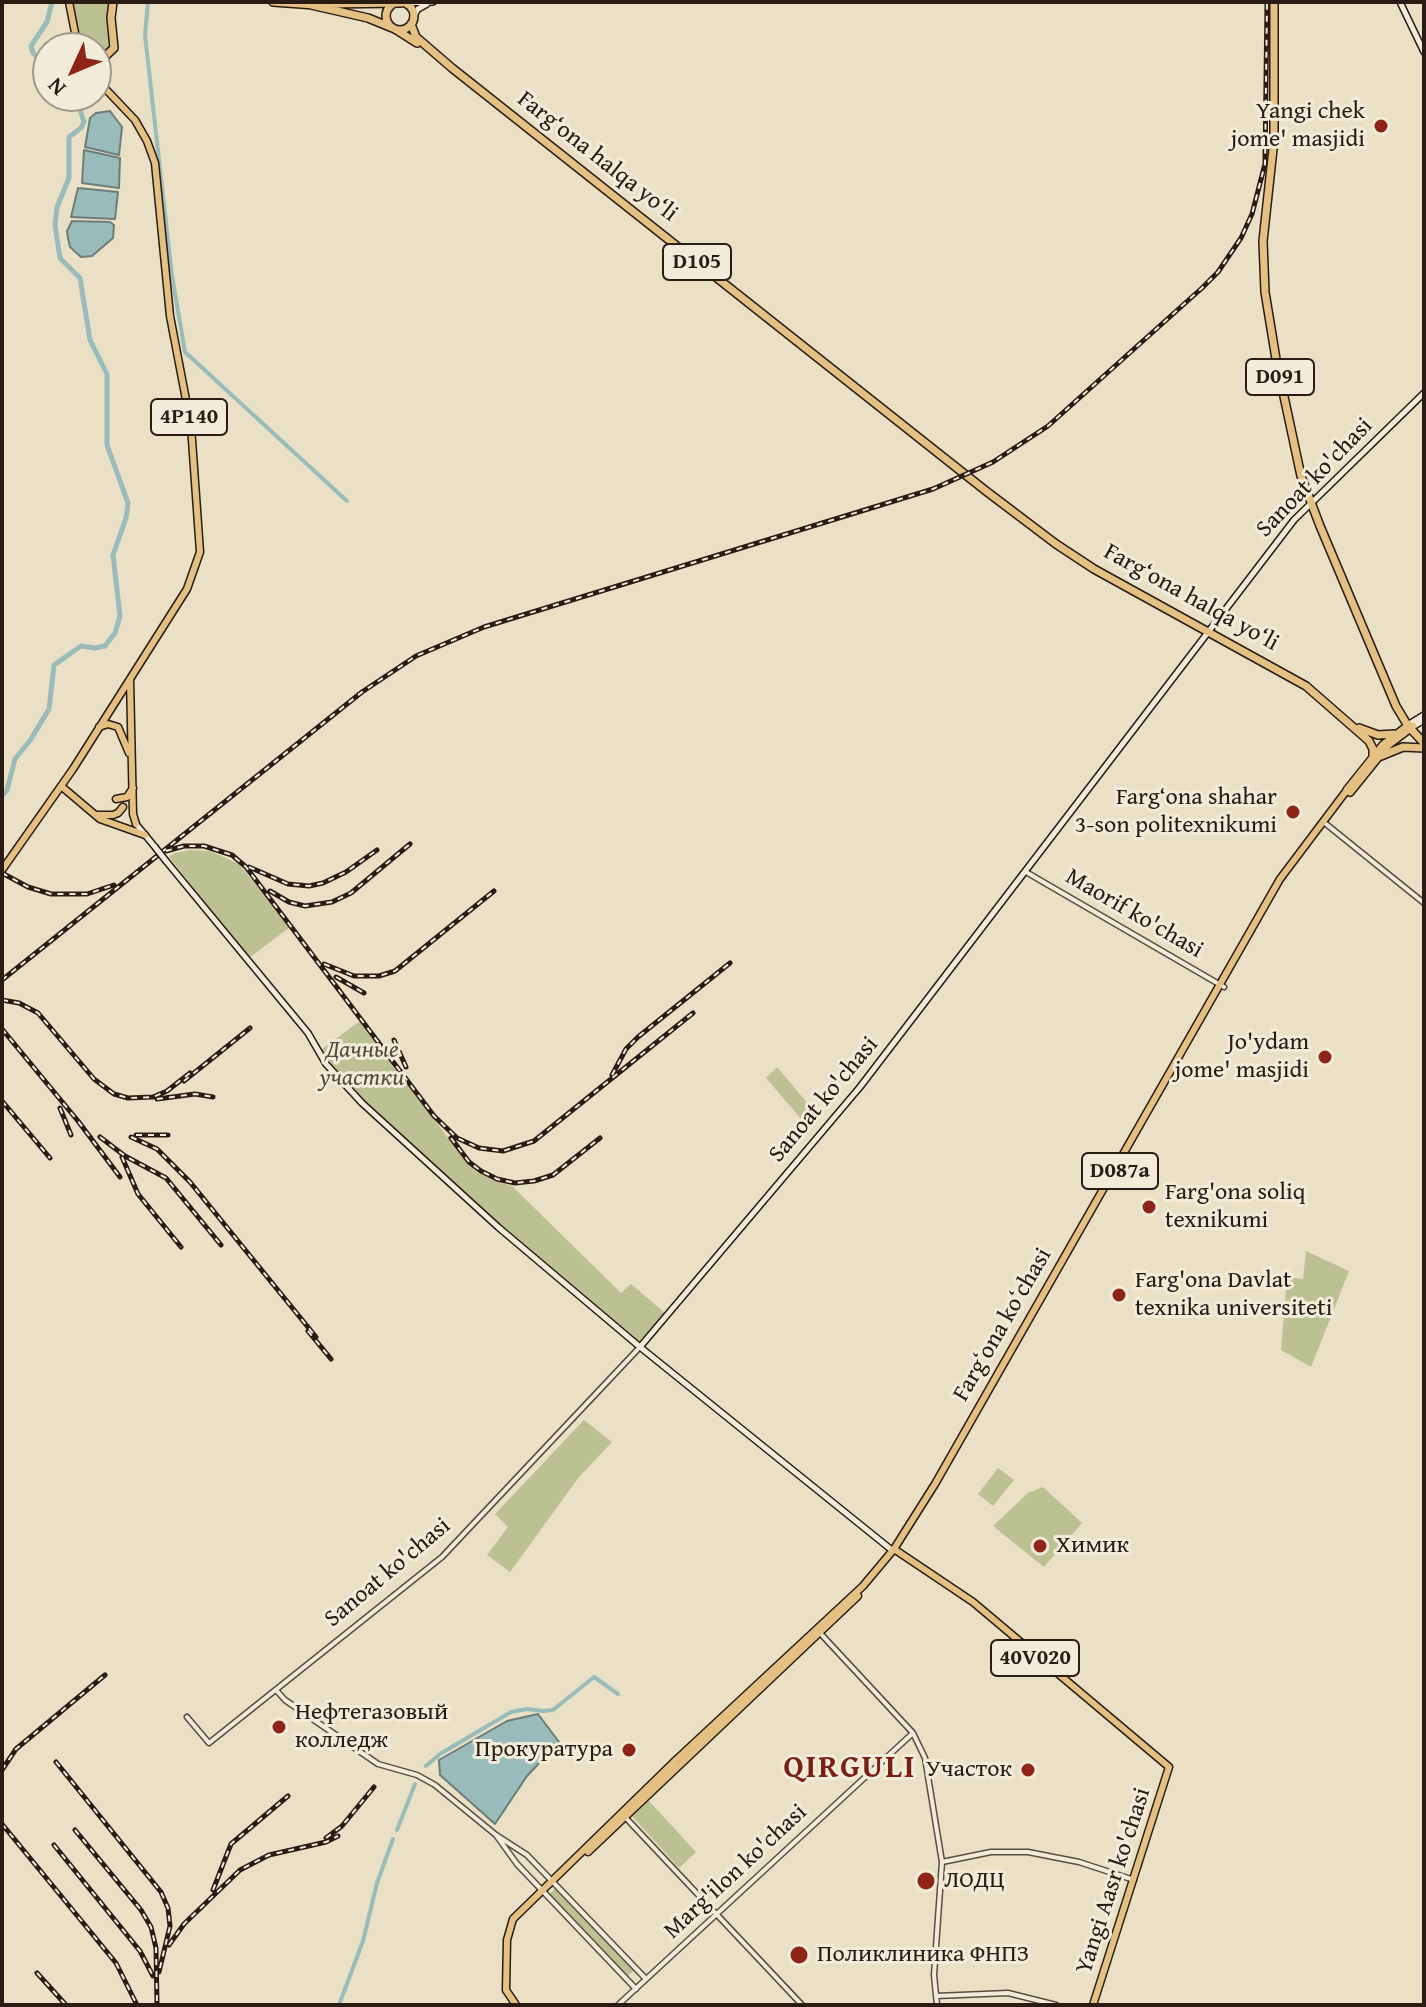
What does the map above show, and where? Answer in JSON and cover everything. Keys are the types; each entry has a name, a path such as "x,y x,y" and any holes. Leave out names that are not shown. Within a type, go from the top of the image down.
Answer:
{"highway":[{"path":"112,51 113,2"},
{"name":"Farg‘ona halqa yo‘li","path":"273,2 351,12 395,29 452,68"},
{"name":"D091","path":"1276,2 1276,126 1267,243 1269,302 1312,500 1411,726"},
{"path":"395,29 386,20 387,11 401,3"},
{"name":"Farg‘ona halqa yo‘li","path":"311,5 401,3 408,6 416,37 452,68 1012,511 1094,569 1293,677 1349,721"},
{"name":"Farg‘ona halqa yo‘li","path":"395,29 404,30 412,20"},
{"name":"D105","path":"1349,721 1376,735 1396,734"},
{"name":"D105","path":"1349,721 1371,743 1374,758"},
{"path":"1411,726 1424,737"},
{"path":"1411,726 1424,746"},
{"name":"Fargʻona koʻchasi","path":"1349,791 1396,734 1411,726"},
{"name":"Fargʻona koʻchasi","path":"1374,758 1411,726"},
{"path":"1374,758 1403,747 1424,746"}],"main road":[{"path":"69,2 75,32"},
{"name":"Farg‘ona halqa yo‘li","path":"401,3 432,2"},
{"name":"Farg‘ona halqa yo‘li","path":"412,20 420,7 432,2"},
{"path":"1400,2 1424,52"},
{"name":"4P140","path":"4,868 73,769 187,589 200,552 191,426 170,316 155,163 138,125 112,96"},
{"name":"Sanoat ko'chasi","path":"640,1347 857,1091 1258,566 1312,500 1424,393"},
{"path":"130,679 136,824 308,1033 326,1064 362,1103 498,1227 640,1347 894,1551 955,1588 1063,1680"},
{"path":"1411,726 1424,718"},
{"path":"99,727 111,724 120,729 132,764"},
{"path":"61,786 92,814 115,826 145,835"},
{"path":"116,799 127,797 133,788"},
{"name":"Fargʻona koʻchasi","path":"1222,986 1284,881 1349,791"},
{"name":"Fargʻona koʻchasi","path":"519,2005 509,1988 516,1920 543,1891 879,1575 994,1386 1280,879 1349,791"},
{"path":"92,814 113,815 123,807"},
{"name":"40V020","path":"894,1551 953,1590 1063,1680"},
{"name":"Yangi Aasr ko'chasi","path":"1063,1680 1167,1768 1093,2005"}],"street":[{"path":"1326,824 1424,903"},
{"name":"Maorif ko'chasi","path":"1026,872 1222,986"},
{"name":"Sanoat ko'chasi","path":"187,1717 209,1743 442,1557 640,1347"},
{"path":"818,1630 913,1733 928,1770 942,1862 934,1975 937,2005"},
{"path":"276,1690 285,1700 378,1764 417,1775 435,1785 523,1853 554,1881 646,1979"},
{"name":"Marg'ilon ko'chasi","path":"618,2005 913,1733"},
{"path":"623,1815 802,2005"},
{"path":"496,1835 516,1862 636,1989"},
{"path":"942,1862 991,1852 1028,1852 1079,1862 1134,1880"},
{"path":"516,1862 517,1856 523,1853"},
{"path":"936,1996 1008,1993 1056,2005"}],"green space":[{"path":"72,2 110,2 110,32 78,32"},
{"path":"189,850 210,851 239,864 290,927 249,958 169,857"},
{"name":"Дачные участки","path":"360,1021 476,1171 512,1186 621,1293 631,1284 665,1313 639,1342 480,1211 351,1090 321,1050"},
{"path":"777,1067 819,1117 808,1127 766,1078"},
{"path":"1306,1251 1349,1271 1311,1367 1281,1350 1287,1277 1303,1279"},
{"path":"584,1420 612,1442 579,1477 510,1572 487,1555 508,1527 495,1514"},
{"path":"998,1468 1014,1480 993,1506 978,1494"},
{"name":"Химик","path":"1043,1487 1082,1523 1044,1567 993,1526 1028,1493"},
{"path":"648,1800 696,1852 679,1868 631,1815"},
{"path":"558,1886 636,1968 626,1978 547,1896"}],"water":[{"path":"111,112 122,127 119,155 85,147 90,118 96,113"},
{"path":"84,150 120,158 119,188 82,183"},
{"path":"78,188 118,192 115,219 71,217"},
{"path":"72,221 110,222 114,225 113,238 92,256 81,257 70,247 67,231"},
{"path":"538,1714 559,1742 527,1776 495,1824 440,1775 439,1760 507,1721"}],"waterway":[{"path":"40,32 47,22 52,2"},
{"path":"148,2 145,35 172,276 185,352 347,501"},
{"path":"32,44 32,50"},
{"path":"2,796 7,790 15,759 49,709 54,665 81,646 105,646 115,633 120,616 113,555 128,503 107,445 107,374 90,340 80,278 60,258 55,225 57,207 69,178 69,137 84,122 81,112"},
{"path":"426,1766 440,1754 511,1712 553,1710 594,1677 618,1694"},
{"path":"397,1830 415,1784"},
{"path":"339,2005 363,1941 377,1883 393,1839"}],"railway":[{"path":"2,980 362,692 416,656 484,627 933,489 993,462 1048,426 1202,288 1218,272 1241,238 1252,214 1265,164 1267,2"},
{"path":"270,891 289,902 305,906 332,902 351,893 410,844"},
{"path":"166,851 184,846 204,846 232,855 246,867 434,1116 457,1138 479,1148 503,1151 534,1141 693,1013"},
{"path":"249,867 288,884 309,886 346,872 377,850"},
{"path":"2,873 28,887 51,894 87,894 114,885"},
{"path":"324,964 354,976 379,976 395,971 494,891"},
{"path":"612,1075 626,1049 638,1037 730,963"},
{"path":"336,977 364,993"},
{"path":"2,1000 19,1003 38,1013 94,1079 114,1094 128,1098 153,1097 167,1091 190,1073"},
{"path":"184,1081 250,1028"},
{"path":"2,1029 120,1177"},
{"path":"394,1040 406,1067"},
{"path":"157,1099 195,1094 213,1097"},
{"path":"2,1101 50,1158"},
{"path":"60,1108 71,1135"},
{"path":"136,1135 168,1135"},
{"path":"100,1137 125,1156 166,1178 221,1245"},
{"path":"131,1137 157,1149 190,1182 316,1337"},
{"path":"451,1138 469,1162 481,1171 515,1183 553,1175 600,1138"},
{"path":"122,1157 138,1194 181,1247"},
{"path":"308,1331 331,1359"},
{"path":"2,1770 16,1749 105,1675"},
{"path":"56,1762 161,1892 168,1908 170,1926 159,1972"},
{"path":"326,1838 342,1826 374,1787"},
{"path":"213,1890 231,1844 288,1796"},
{"path":"2,1824 116,1963 137,2005"},
{"path":"75,1830 141,1910 151,1927 156,1948 157,2005"},
{"path":"169,1945 184,1924 240,1870 269,1855 326,1842 338,1836"},
{"path":"54,1845 140,1951 153,1976"},
{"path":"37,1973 66,2005"}],"place":[{"name":"Yangi chek jome' masjidi","path":"1381,126"},
{"name":"Farg‘ona shahar 3-son politexnikumi","path":"1293,812"},
{"name":"Jo'ydam jome' masjidi","path":"1325,1057"},
{"name":"Farg'ona soliq texnikumi","path":"1149,1207"},
{"name":"Farg'ona Davlat texnika universiteti","path":"1119,1295"},
{"name":"Химик","path":"1040,1546"},
{"name":"Нефтегазовый колледж","path":"279,1727"},
{"name":"Прокуратура","path":"629,1750"},
{"name":"Участок","path":"1028,1770"},
{"name":"ЛОДЦ","path":"926,1881"},
{"name":"Поликлиника ФНПЗ","path":"799,1955"}],"district":[{"name":"QIRGULI","path":"850,1769"}]}
